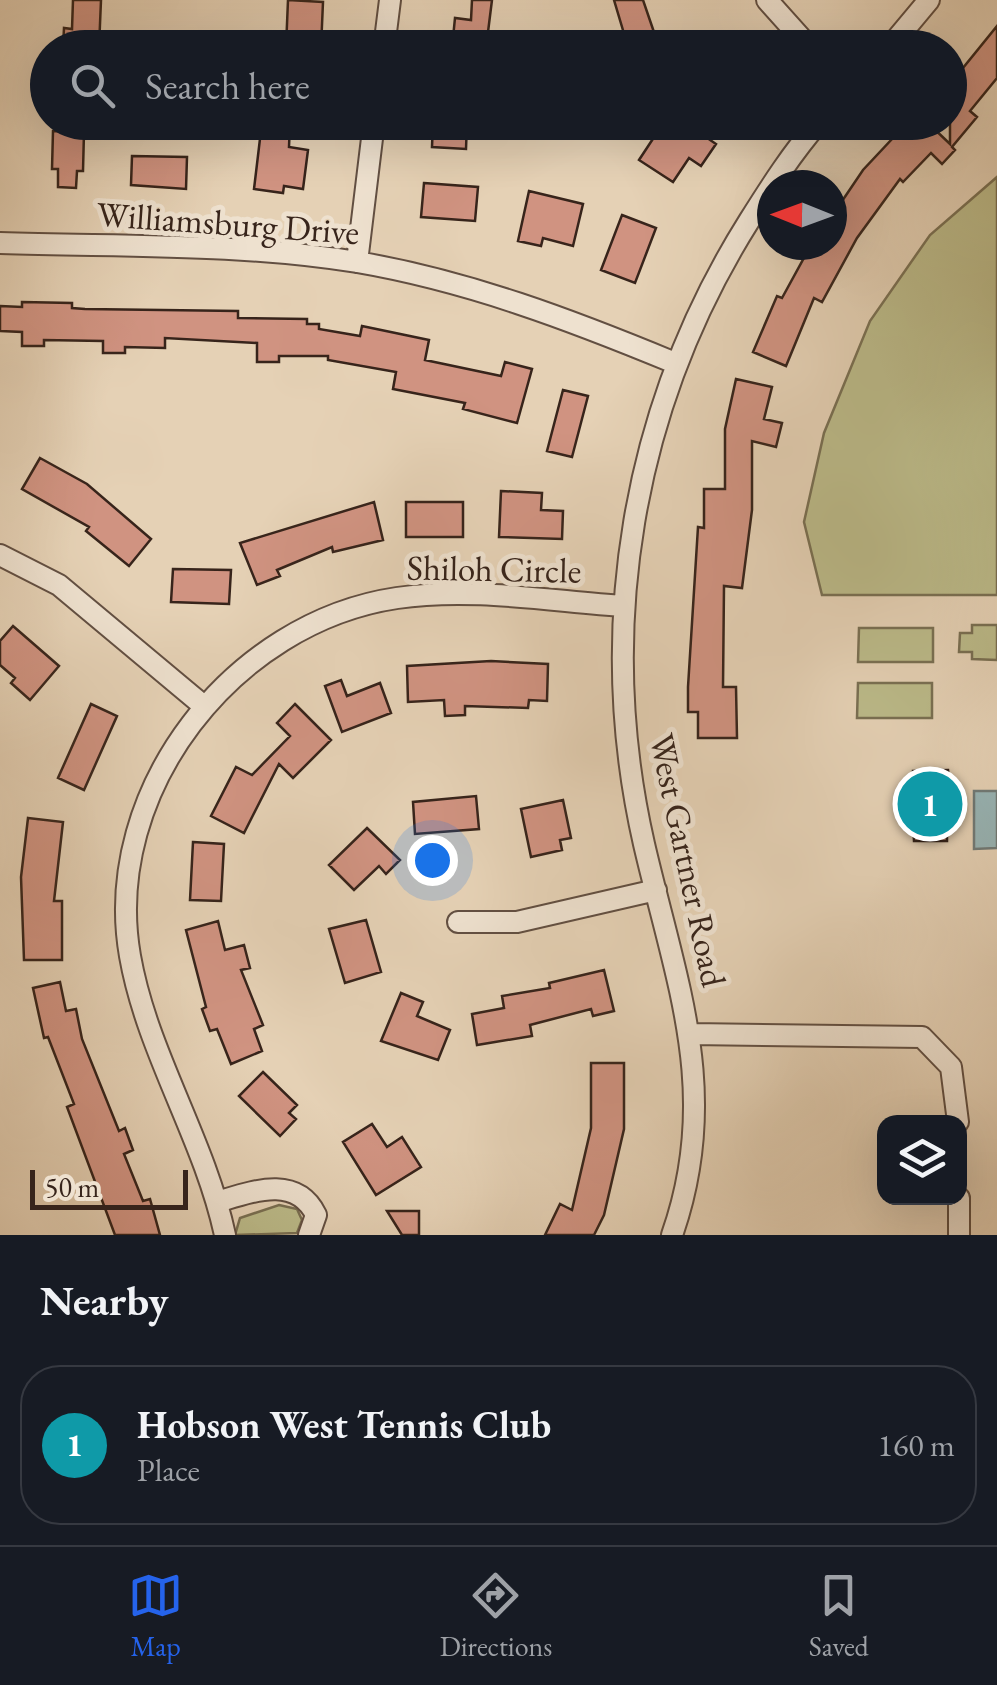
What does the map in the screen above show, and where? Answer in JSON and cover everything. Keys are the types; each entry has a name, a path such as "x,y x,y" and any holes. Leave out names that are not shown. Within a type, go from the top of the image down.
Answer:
{"street":[{"path":"386,30 390,0"},
{"path":"767,0 794,30"},
{"path":"904,30 929,0"},
{"path":"357,262 372,140"},
{"name":"West Gartner Road","path":"672,1235 693,1150 696,1080 691,1034 630,766 623,683 624,606 641,480 675,363 716,274 783,166 804,140"},
{"name":"Williamsburg Drive","path":"0,243 249,250 357,262 501,296 675,363"},
{"path":"0,556 59,584 205,707"},
{"name":"Shiloh Circle","path":"225,1235 204,1160 138,996 127,905 137,836 148,802 182,736 233,676 276,644 308,626 379,602 432,594 624,606"},
{"path":"458,922 517,922 656,890"},
{"path":"691,1034 922,1037 951,1067 957,1115"},
{"path":"216,1202 260,1190 281,1188 299,1194 316,1215 309,1235"},
{"path":"959,1205 959,1235"}],"shaded area":[{"path":"997,177 997,595 822,595 804,522 824,433 870,321 930,235"},
{"path":"972,625 997,625 997,660 972,659 972,652 959,652 960,633 972,633"},
{"path":"859,628 933,628 933,662 858,662"},
{"path":"858,683 932,683 932,718 857,718"},
{"path":"279,1205 297,1209 302,1220 297,1233 235,1235 240,1218"}],"water":[{"path":"974,791 997,791 997,848 974,849"}],"building":[{"path":"73,0 101,0 100,30 64,30 72,29"},
{"path":"288,0 323,2 322,30 287,30"},
{"path":"472,0 492,0 488,30 454,30 455,18 471,20"},
{"path":"614,0 643,0 653,30 623,30"},
{"path":"997,26 997,78 970,111 977,117 967,129 967,63"},
{"path":"53,140 84,140 83,171 77,171 76,188 58,187 58,169 52,169"},
{"path":"260,140 289,140 289,147 308,150 303,189 284,186 283,193 254,189"},
{"path":"432,140 466,140 466,149 432,147"},
{"path":"652,140 710,140 716,144 701,166 689,158 673,182 639,160"},
{"path":"891,140 946,140 950,144 950,140 958,140 952,147 955,150 942,164 931,153 903,182 900,179 847,256 847,194 863,170"},
{"path":"132,156 187,157 186,189 131,185"},
{"path":"424,183 478,187 475,221 421,217"},
{"path":"529,191 583,204 573,246 543,238 541,246 518,241"},
{"path":"622,215 656,228 635,283 601,270"},
{"path":"803,260 845,260 822,302 814,298 786,366 753,352 777,296 782,298"},
{"path":"22,302 72,303 72,308 85,309 238,311 238,318 307,319 307,324 319,324 319,329 360,336 362,326 429,340 425,360 501,376 505,362 532,369 517,423 463,409 465,403 393,389 396,372 328,360 328,356 279,356 279,362 257,362 257,343 165,338 165,348 125,347 125,353 103,353 103,341 44,340 44,346 22,346 22,332 0,331 0,306 22,307"},
{"path":"736,379 772,387 764,419 782,423 776,447 752,441 752,510 742,588 724,586 723,687 736,687 737,738 698,738 698,712 688,712 688,687 698,527 704,528 704,489 725,489 725,429"},
{"path":"563,390 588,396 572,457 547,451"},
{"path":"40,458 87,484 151,539 129,566 86,531 89,527 22,489"},
{"path":"501,491 542,493 541,510 563,511 562,539 499,537"},
{"path":"374,502 383,540 333,552 332,547 277,570 280,576 257,585 240,543"},
{"path":"406,502 463,502 463,537 406,537"},
{"path":"173,569 231,570 229,604 171,602"},
{"path":"13,626 59,666 30,700 11,683 15,678 0,665 0,641"},
{"path":"491,661 548,664 547,701 529,700 528,708 465,706 465,715 445,716 444,700 408,702 407,666"},
{"path":"341,680 347,696 380,683 391,713 342,732 325,686"},
{"path":"91,704 117,716 84,790 58,778"},
{"path":"295,704 331,740 293,778 279,764 244,833 211,816 236,767 252,775 290,736 277,723"},
{"path":"948,770 953,820 947,822 947,841 914,841 913,822 907,822 906,787 913,787 913,771"},
{"path":"476,796 479,829 415,834 413,802"},
{"path":"563,800 571,838 560,840 562,850 531,857 521,809"},
{"path":"28,818 63,822 54,901 62,901 62,960 24,960 21,877"},
{"path":"367,828 400,860 386,874 379,866 354,890 329,865"},
{"path":"193,842 224,844 221,901 190,900"},
{"path":"366,920 381,972 345,983 329,929"},
{"path":"218,921 225,950 244,945 250,968 241,970 263,1025 254,1029 262,1051 231,1064 217,1029 210,1031 202,1009 206,1007 186,930"},
{"path":"604,970 614,1011 593,1016 591,1009 530,1025 532,1036 477,1045 472,1014 504,1008 502,996 550,988 549,983"},
{"path":"60,982 66,1011 76,1009 82,1039 119,1131 125,1128 133,1150 124,1154 143,1201 150,1199 160,1235 115,1235 67,1107 74,1104 48,1037 44,1038 33,988"},
{"path":"401,993 423,1002 417,1016 450,1030 438,1060 381,1041"},
{"path":"591,1063 624,1063 624,1129 604,1215 594,1235 545,1235 560,1204 572,1210 591,1128"},
{"path":"263,1072 297,1105 289,1113 296,1119 280,1136 239,1096"},
{"path":"372,1124 387,1147 402,1137 421,1167 376,1195 343,1142"},
{"path":"387,1211 419,1211 419,1235 402,1235"}],"place":[{"name":"Hobson West Tennis Club","path":"930,804"}]}
